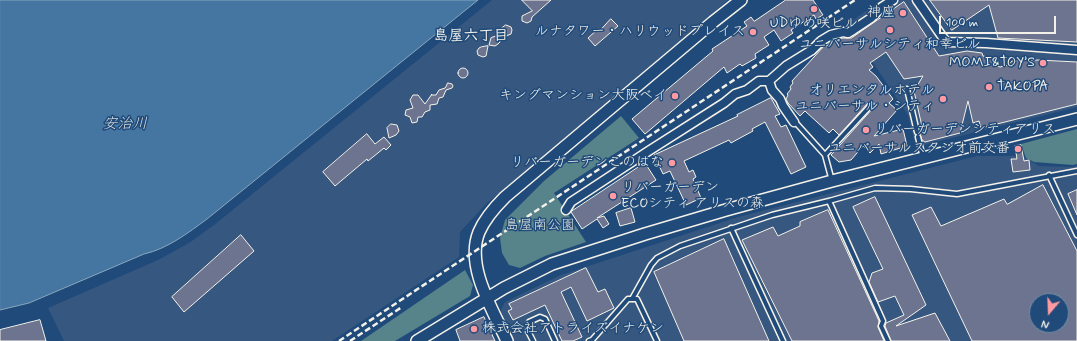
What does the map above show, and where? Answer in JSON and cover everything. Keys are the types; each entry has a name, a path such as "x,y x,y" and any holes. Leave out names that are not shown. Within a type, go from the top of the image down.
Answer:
{"street":[{"path":"507,341 478,275 475,248 479,231 505,197 741,0"},
{"path":"566,210 571,202 724,103 735,94 747,90 759,81 770,81 786,66 812,50 831,35 842,32 848,33 871,18 882,7 893,0"},
{"path":"917,0 946,42 986,43 1077,50"},
{"path":"770,81 772,90 796,123"},
{"path":"416,341 488,298 552,264 726,210 832,181 1077,119"}],"lane":[{"path":"907,89 917,132"},
{"path":"825,155 871,105"},
{"path":"796,123 825,155 832,181"},
{"path":"918,137 923,158"},
{"path":"632,299 651,265 657,258 680,246 772,215 829,202 875,188 911,189 957,194 1077,171"},
{"path":"1049,176 1077,235"},
{"path":"829,202 882,321 881,326 888,341"},
{"path":"731,228 783,341"},
{"path":"591,341 628,299 637,299 657,341"},
{"path":"533,341 527,328 529,322 540,317 545,319 556,341"}],"shaded area":[{"path":"492,0 728,0 486,204 460,232 459,257 332,341 64,341 48,308 158,260 189,243 214,225"},
{"path":"883,0 1077,0 1077,107 916,147 908,115 847,24"},
{"path":"977,156 1022,156 1039,166 1077,166 1077,341 513,341 500,312 505,302 561,275 738,217"}],"green space":[{"name":"島屋南公園","path":"621,116 639,138 554,193 586,242 545,256 520,268 509,265 502,253 500,238 505,220 544,181"},
{"path":"1077,129 1077,164 1034,162 1026,158 1021,144"},
{"path":"465,270 473,285 470,296 395,341 361,341"}],"water":[{"name":"安治川","path":"0,0 478,0 207,219 185,235 153,252 144,254 29,303 0,310"}],"building":[{"path":"522,0 551,0 532,17 531,21 527,23 522,21 522,16 532,11"},
{"path":"786,0 813,0 823,15 816,19 814,15 791,30 793,33 781,41 774,30 764,37 769,45 755,54 756,58 742,66 740,64 727,73 724,67 645,134 632,119 713,51 712,49 747,26 744,22 751,17 754,21"},
{"path":"930,0 1077,0 1077,42 998,38 989,5 952,30"},
{"path":"904,2 939,56 967,51 982,53 983,56 993,58 994,64 1000,67 1008,65 1012,61 1038,60 1077,62 1077,104 981,128 979,121 973,123 968,101 960,133 925,142 922,140 920,134 920,131 923,131 914,91 923,76 904,79 886,52 870,63 873,67 869,70 876,76 893,99 889,103 897,110 874,136 903,129 907,146 881,154 879,144 870,153 863,146 851,160 839,162 831,155 874,107 874,103 868,103 839,135 833,129 829,133 805,111 800,116 788,103 786,99 793,83 792,81 825,45 827,46 831,41 851,38"},
{"path":"611,19 618,26 595,46 588,38 598,29 600,30"},
{"path":"506,25 511,27 512,30 511,34 506,36 502,35 502,28"},
{"path":"500,35 500,42 498,44 495,46 489,45 491,38"},
{"path":"488,46 486,56 483,57 478,55 477,51 479,48"},
{"path":"461,68 465,68 467,69 467,77 461,78 458,75 458,71"},
{"path":"448,83 452,84 453,86 452,88 446,90 443,97 439,98 437,104 430,105 430,110 425,112 422,117 418,117 417,122 412,123 410,117 405,115 406,110 413,108 410,100 413,95 418,95 425,104 431,95 436,95 439,90 445,88"},
{"path":"771,98 780,114 775,116 781,127 786,125 806,167 791,174 765,122 752,129 753,131 731,143 729,140 684,161 689,172 693,170 696,177 693,179 701,198 686,205 670,171 663,174 654,155 738,116 737,115"},
{"path":"391,124 397,125 399,131 396,135 389,138 387,128"},
{"path":"367,134 375,144 384,137 391,145 386,150 384,148 368,161 367,159 335,186 323,172"},
{"path":"1021,145 1024,161 1029,160 1030,170 1013,172 1011,159 1017,159 1015,146"},
{"name":"リバーガーデン ECOシティ アリスの森","path":"645,163 656,180 597,218 604,216 609,224 603,228 597,219 582,229 571,212"},
{"path":"1043,185 1077,251 1077,341 972,341 912,215 931,207 941,226 1004,199 1007,204"},
{"path":"1077,190 1077,215 1068,194"},
{"path":"875,197 926,305 896,326 935,313 950,341 891,341 885,326 886,323 904,315 895,296 878,302 869,282 872,273 883,269 853,207"},
{"path":"631,208 635,222 620,226 616,213"},
{"path":"828,210 879,321 878,327 884,341 792,341 742,240 773,227 778,236 800,226 800,222"},
{"path":"241,235 254,251 184,312 172,297"},
{"path":"724,239 769,341 684,341 654,272"},
{"path":"586,268 598,292 605,289 614,308 587,321 571,287 561,292 582,337 573,341 562,341 545,305 513,320 508,311 512,309 509,304"},
{"name":"株式会社アトライズイナケン","path":"484,317 495,341 460,341 456,330"},
{"path":"40,320 46,341 0,341 0,330"}],"railway":[{"path":"339,341 855,0"},
{"path":"350,341 402,307"}],"place":[{"name":"UDゆめ咲ビル","path":"814,9"},
{"name":"神座","path":"903,13"},
{"name":"ユニバーサルシティ和幸ビル","path":"890,30"},
{"name":"ルナタワー・ハリウッドプレイス","path":"753,32"},
{"name":"MOMI&TOY’S","path":"1043,63"},
{"name":"TAKOPA","path":"989,87"},
{"name":"キングマンション大阪ベイ","path":"675,96"},
{"name":"オリエンタルホテル ユニバーサル・シティ","path":"943,99"},
{"name":"リバーガーデンシティアリス","path":"866,130"},
{"name":"ユニバーサルスタジオ前交番","path":"1018,149"},
{"name":"リバーガーデンこのはな","path":"672,163"},
{"name":"リバーガーデン ECOシティ アリスの森","path":"613,196"},
{"name":"株式会社アトライズイナケン","path":"474,329"}],"district":[{"name":"島屋六丁目","path":"471,37"}]}
